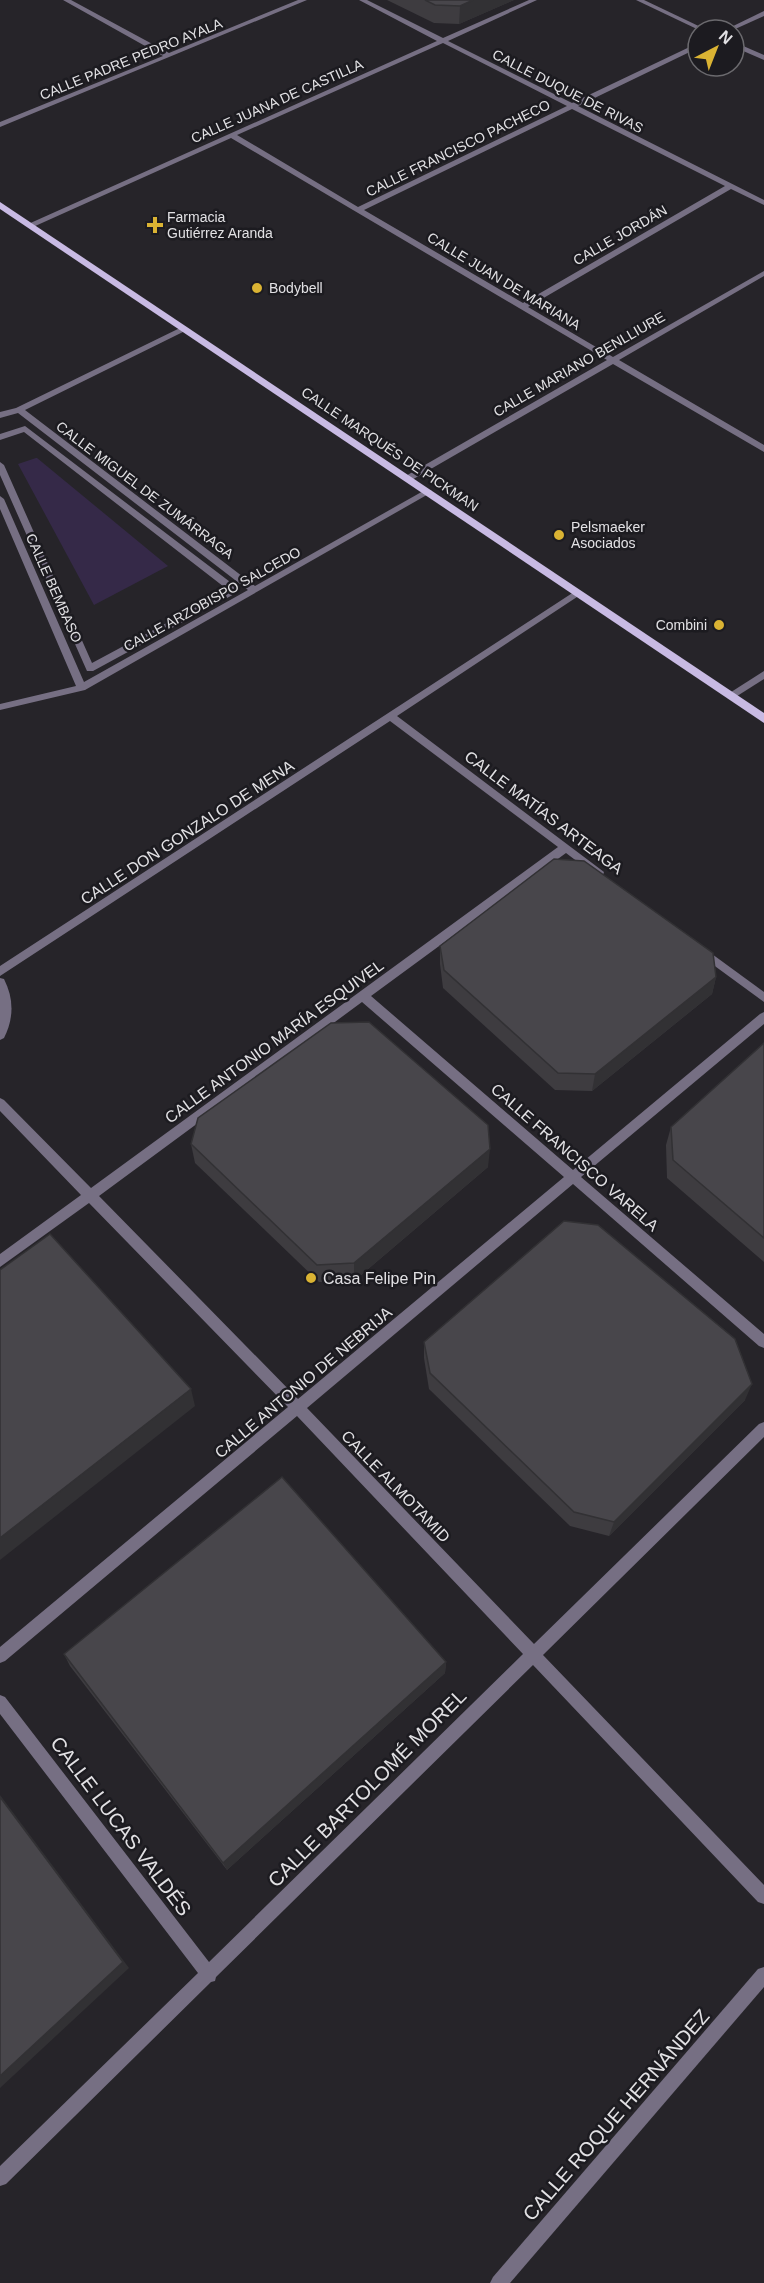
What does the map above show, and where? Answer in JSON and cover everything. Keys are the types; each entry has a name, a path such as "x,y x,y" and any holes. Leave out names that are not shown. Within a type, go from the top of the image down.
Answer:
{"main road":[{"name":"CALLE MARQUÉS DE PICKMAN","path":"0,205 764,719"}],"street":[{"path":"66,0 168,56"},
{"name":"CALLE PADRE PEDRO AYALA","path":"0,126 304,0"},
{"name":"CALLE DUQUE DE RIVAS","path":"362,0 764,203"},
{"name":"CALLE JUANA DE CASTILLA","path":"30,225 534,0"},
{"path":"639,0 686,22"},
{"path":"746,22 764,13"},
{"path":"746,49 764,57"},
{"name":"CALLE FRANCISCO PACHECO","path":"358,210 686,51"},
{"name":"CALLE JUAN DE MARIANA","path":"231,135 764,449"},
{"name":"CALLE JORDÁN","path":"522,307 731,186"},
{"name":"CALLE MARIANO BENLLIURE","path":"407,479 764,273"},
{"path":"0,415 19,410 185,329"},
{"name":"CALLE MIGUEL DE ZUMÁRRAGA","path":"19,410 255,590"},
{"path":"0,437 25,429 235,590 90,669 0,465"},
{"name":"CALLE ARZOBISPO SALCEDO","path":"0,707 82,688 428,492"},
{"name":"CALLE BEMBASO","path":"0,499 82,688"},
{"name":"CALLE DON GONZALO DE MENA","path":"0,972 577,593"},
{"path":"731,696 764,674"},
{"name":"CALLE MATÍAS ARTEAGA","path":"391,716 613,883"},
{"name":"CALLE ANTONIO MARÍA ESQUIVEL","path":"0,1261 566,847"},
{"path":"688,940 764,998"},
{"path":"0,982 6,993 8,1013 0,1035"},
{"name":"CALLE FRANCISCO VARELA","path":"363,996 764,1342"},
{"name":"CALLE ANTONIO DE NEBRIJA","path":"0,1656 764,1017"},
{"name":"CALLE ALMOTAMID","path":"0,1103 298,1408 764,1896"},
{"name":"CALLE BARTOLOMÉ MOREL","path":"0,2178 764,1428"},
{"name":"CALLE LUCAS VALDÉS","path":"0,1702 209,1975"},
{"name":"CALLE ROQUE HERNÁNDEZ","path":"499,2283 764,1975"}],"shaded area":[{"path":"37,458 168,566 94,605 18,464"}],"building":[{"path":"425,0 473,0 460,6 435,5"},
{"path":"554,859 584,861 713,953 716,977 595,1074 558,1073 444,970 440,946"},
{"path":"369,1022 488,1125 490,1149 354,1263 317,1265 191,1144 198,1118 331,1023"},
{"path":"764,1043 764,1238 673,1160 671,1127"},
{"path":"564,1221 598,1225 735,1339 752,1384 614,1522 574,1512 430,1373 424,1342"},
{"path":"50,1234 191,1389 0,1538 0,1270"},
{"path":"282,1477 446,1662 223,1863 64,1654"},
{"path":"0,1797 123,1962 0,2076"}],"place":[{"name":"Farmacia Gutiérrez Aranda","path":"155,225"},
{"name":"Bodybell","path":"257,288"},
{"name":"Pelsmaeker Asociados","path":"559,535"},
{"name":"Combini","path":"719,625"},
{"name":"Casa Felipe Pin","path":"311,1278"}]}
